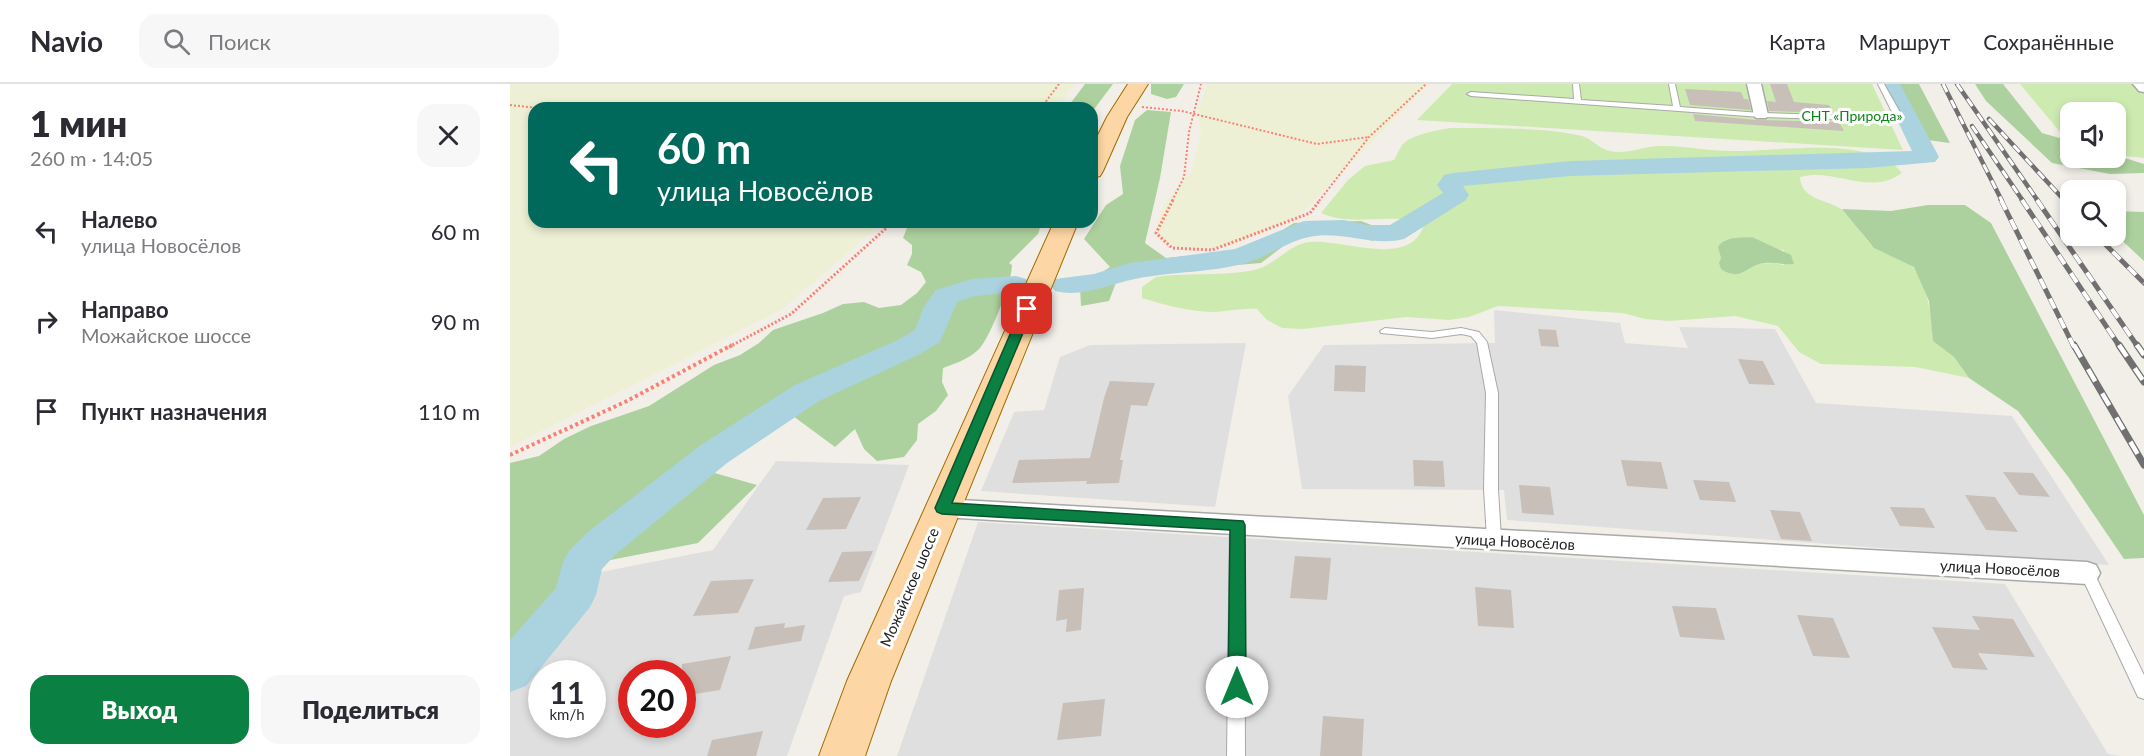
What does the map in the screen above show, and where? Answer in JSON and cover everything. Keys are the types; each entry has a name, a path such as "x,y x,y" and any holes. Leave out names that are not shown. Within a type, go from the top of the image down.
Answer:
{"main road":[{"path":"1098,159 1124,105 1138,84"},
{"name":"Можайское шоссе","path":"842,756 869,681 1063,228"}],"street":[{"path":"1754,84 1761,115"},
{"path":"2140,84 2144,88"},
{"name":"улица Новосёлов","path":"942,508 2087,573"}],"lane":[{"path":"1576,84 1578,102"},
{"path":"1672,84 1677,109"},
{"path":"1471,94 1761,115 1892,119 1897,114 1881,84"},
{"path":"1384,331 1432,335 1461,332 1475,334 1482,342 1492,393 1491,489 1494,539"},
{"path":"1236,756 1237,525"},
{"path":"2087,573 2144,692"}],"path":[{"path":"1046,102 1059,84"},
{"path":"1202,84 1189,132 1184,177 1156,233 1172,248 1212,250 1310,213 1370,137 1426,84"},
{"path":"510,105 528,107"},
{"path":"1124,105 1195,114 1317,144 1370,137"},
{"path":"510,455 625,402 791,314 886,228"}],"shaded area":[{"path":"1494,310 1620,323 1625,343 1688,348 1679,327 1775,329 1816,403 2012,416 2109,565 1507,520 1504,490 1302,489 1288,396 1324,345 1495,343"},
{"path":"1246,343 1215,507 981,491 1014,412 1044,410 1060,357 1090,345"},
{"path":"776,461 909,465 861,592 844,596 787,756 510,756 510,683 528,676 528,738 606,738 606,660 540,660 601,572 713,550"},
{"path":"978,522 2005,584 2108,754 2121,756 897,756"}],"green space":[{"path":"510,84 1075,84 1062,102 528,102 528,228 876,228 783,309 510,447"},
{"path":"1085,84 1113,84 1098,104 1098,102 1072,102"},
{"path":"1151,84 1184,84 1176,97 1167,99 1151,94"},
{"path":"1207,84 1429,84 1302,213 1236,244 1220,248 1183,249 1157,236 1157,226 1163,207 1191,172 1201,133 1197,112"},
{"name":"СНТ «Природа»","path":"1452,84 1872,84 1903,150 1417,120"},
{"path":"1898,84 1919,84 1950,143 1927,140"},
{"path":"1975,84 2003,84 2042,133 2060,138 2060,165 2052,163 1986,101"},
{"path":"2020,84 2144,84 2144,158 2126,156 2126,102 2060,102 2060,132"},
{"path":"1147,110 1171,112 1160,178 1145,243 1166,258 1249,250 1294,223 1361,221 1379,228 1373,241 1339,232 1298,235 1261,263 1128,274 1117,280 1109,301 1081,306 1080,287 1110,267 1084,239 1091,228 1098,228 1098,217 1106,205 1123,194 1120,166 1135,120"},
{"path":"1450,128 1517,129 1568,133 1587,138 1606,150 1618,152 1657,146 1731,151 1822,148 1869,153 1888,161 1902,173 1890,180 1864,182 1813,175 1800,177 1801,185 1809,195 1845,212 1874,247 1907,262 1915,269 1926,295 1933,340 1954,357 1969,378 1915,367 1821,364 1799,352 1778,326 1735,316 1669,321 1645,319 1623,313 1498,306 1469,317 1449,320 1406,317 1303,329 1282,328 1267,320 1257,309 1206,312 1178,308 1142,298 1142,287 1156,277 1250,271 1267,265 1304,243 1334,243 1389,249 1404,246 1416,238 1424,224 1398,219 1346,219 1321,213 1348,180 1365,166 1394,160 1404,143 1410,139","holes":["1752,237 1774,249 1784,250 1784,265 1756,264 1721,258 1720,252 1725,240"]},
{"path":"2126,158 2144,164 2144,173 2110,174 2078,168 2126,168"},
{"path":"1928,205 1965,205 1991,223 2144,515 2144,558 2124,559 2069,478 2018,411 1969,378 1954,357 1933,341 1929,301 1914,267 1874,248 1842,209 1891,211"},
{"path":"2126,211 2144,212 2144,261 2126,244"},
{"path":"907,228 1040,228 1038,234 1009,263 1012,265 1009,283 985,341 972,355 943,368 942,382 948,395 936,411 918,424 917,440 904,457 877,461 864,449 855,429 835,447 793,416 788,421 741,440 720,453 704,470 757,485 698,543 595,563 510,652 510,463 539,456 564,439 591,426 649,406 714,365 740,355 759,343 773,330 843,304 864,302 879,308 901,305 917,293 926,282 921,272 907,265 912,254 912,245 903,238"},
{"path":"1752,237 1791,255 1794,264 1759,264 1739,274 1728,273 1721,269 1718,247 1721,243 1733,238"}],"building":[{"path":"1770,84 1787,84 1794,102 1829,105 1834,113 1769,111 1767,101 1776,102"},
{"path":"1685,89 1741,92 1744,99 1748,99 1751,110 1690,105"},
{"path":"1693,114 1756,120 1839,122 1844,131 1695,121"},
{"path":"1538,329 1556,330 1559,347 1541,346"},
{"path":"1738,359 1763,361 1775,385 1749,384"},
{"path":"1335,365 1366,366 1365,392 1334,391"},
{"path":"1110,381 1155,383 1147,406 1131,405 1120,460 1123,460 1119,483 1086,484 1087,481 1012,483 1019,460 1090,458"},
{"path":"1413,460 1443,461 1445,487 1414,486"},
{"path":"1621,460 1661,462 1668,489 1627,486"},
{"path":"2003,472 2033,473 2050,497 2019,495"},
{"path":"1693,480 1729,482 1736,502 1700,500"},
{"path":"1519,485 1550,487 1554,515 1522,513"},
{"path":"1965,495 1995,497 2018,532 1986,530"},
{"path":"861,497 846,529 806,530 823,498"},
{"path":"1890,507 1924,508 1935,528 1900,526"},
{"path":"1770,510 1800,512 1812,541 1781,539"},
{"path":"873,551 859,581 828,582 842,552"},
{"path":"1295,556 1331,558 1327,600 1290,598"},
{"path":"754,579 738,613 693,616 711,581"},
{"path":"1475,587 1511,590 1514,628 1478,626"},
{"path":"1084,588 1081,630 1066,632 1067,619 1056,621 1059,590"},
{"path":"1672,606 1716,608 1725,640 1680,637"},
{"path":"1797,615 1833,618 1850,658 1813,656"},
{"path":"1972,616 2013,619 2035,657 1978,653 1988,670 1953,668 1932,627 1980,630"},
{"path":"785,623 784,628 805,625 801,641 748,650 755,627"},
{"path":"731,656 720,690 696,694 696,662"},
{"path":"1105,699 1101,736 1057,740 1063,703"},
{"path":"1323,716 1364,719 1362,756 1320,756"},
{"path":"763,731 756,756 707,756 712,740"}],"waterway":[{"path":"1065,285 1097,282 1130,271 1241,256 1304,229 1344,228 1366,233 1395,233 1457,195 1449,185 1453,180 1512,173 1630,166 1808,163 1927,157 1890,84"},
{"path":"510,672 575,595 583,562 602,543 714,454 807,393 909,347 929,335 939,307 946,296 972,288 1016,285"}],"railway":[{"path":"1943,84 2002,201"},
{"path":"1957,84 2038,201"},
{"path":"1989,119 2060,196"},
{"path":"1972,126 2023,201"},
{"path":"2001,200 2074,347"},
{"path":"2022,200 2120,347"},
{"path":"2037,200 2138,347"},
{"path":"2107,246 2144,283"},
{"path":"2074,345 2144,465"},
{"path":"2119,345 2144,382"},
{"path":"2137,345 2144,355"}],"route":[{"path":"1027,309 942,508 1237,525 1237,687"}]}
